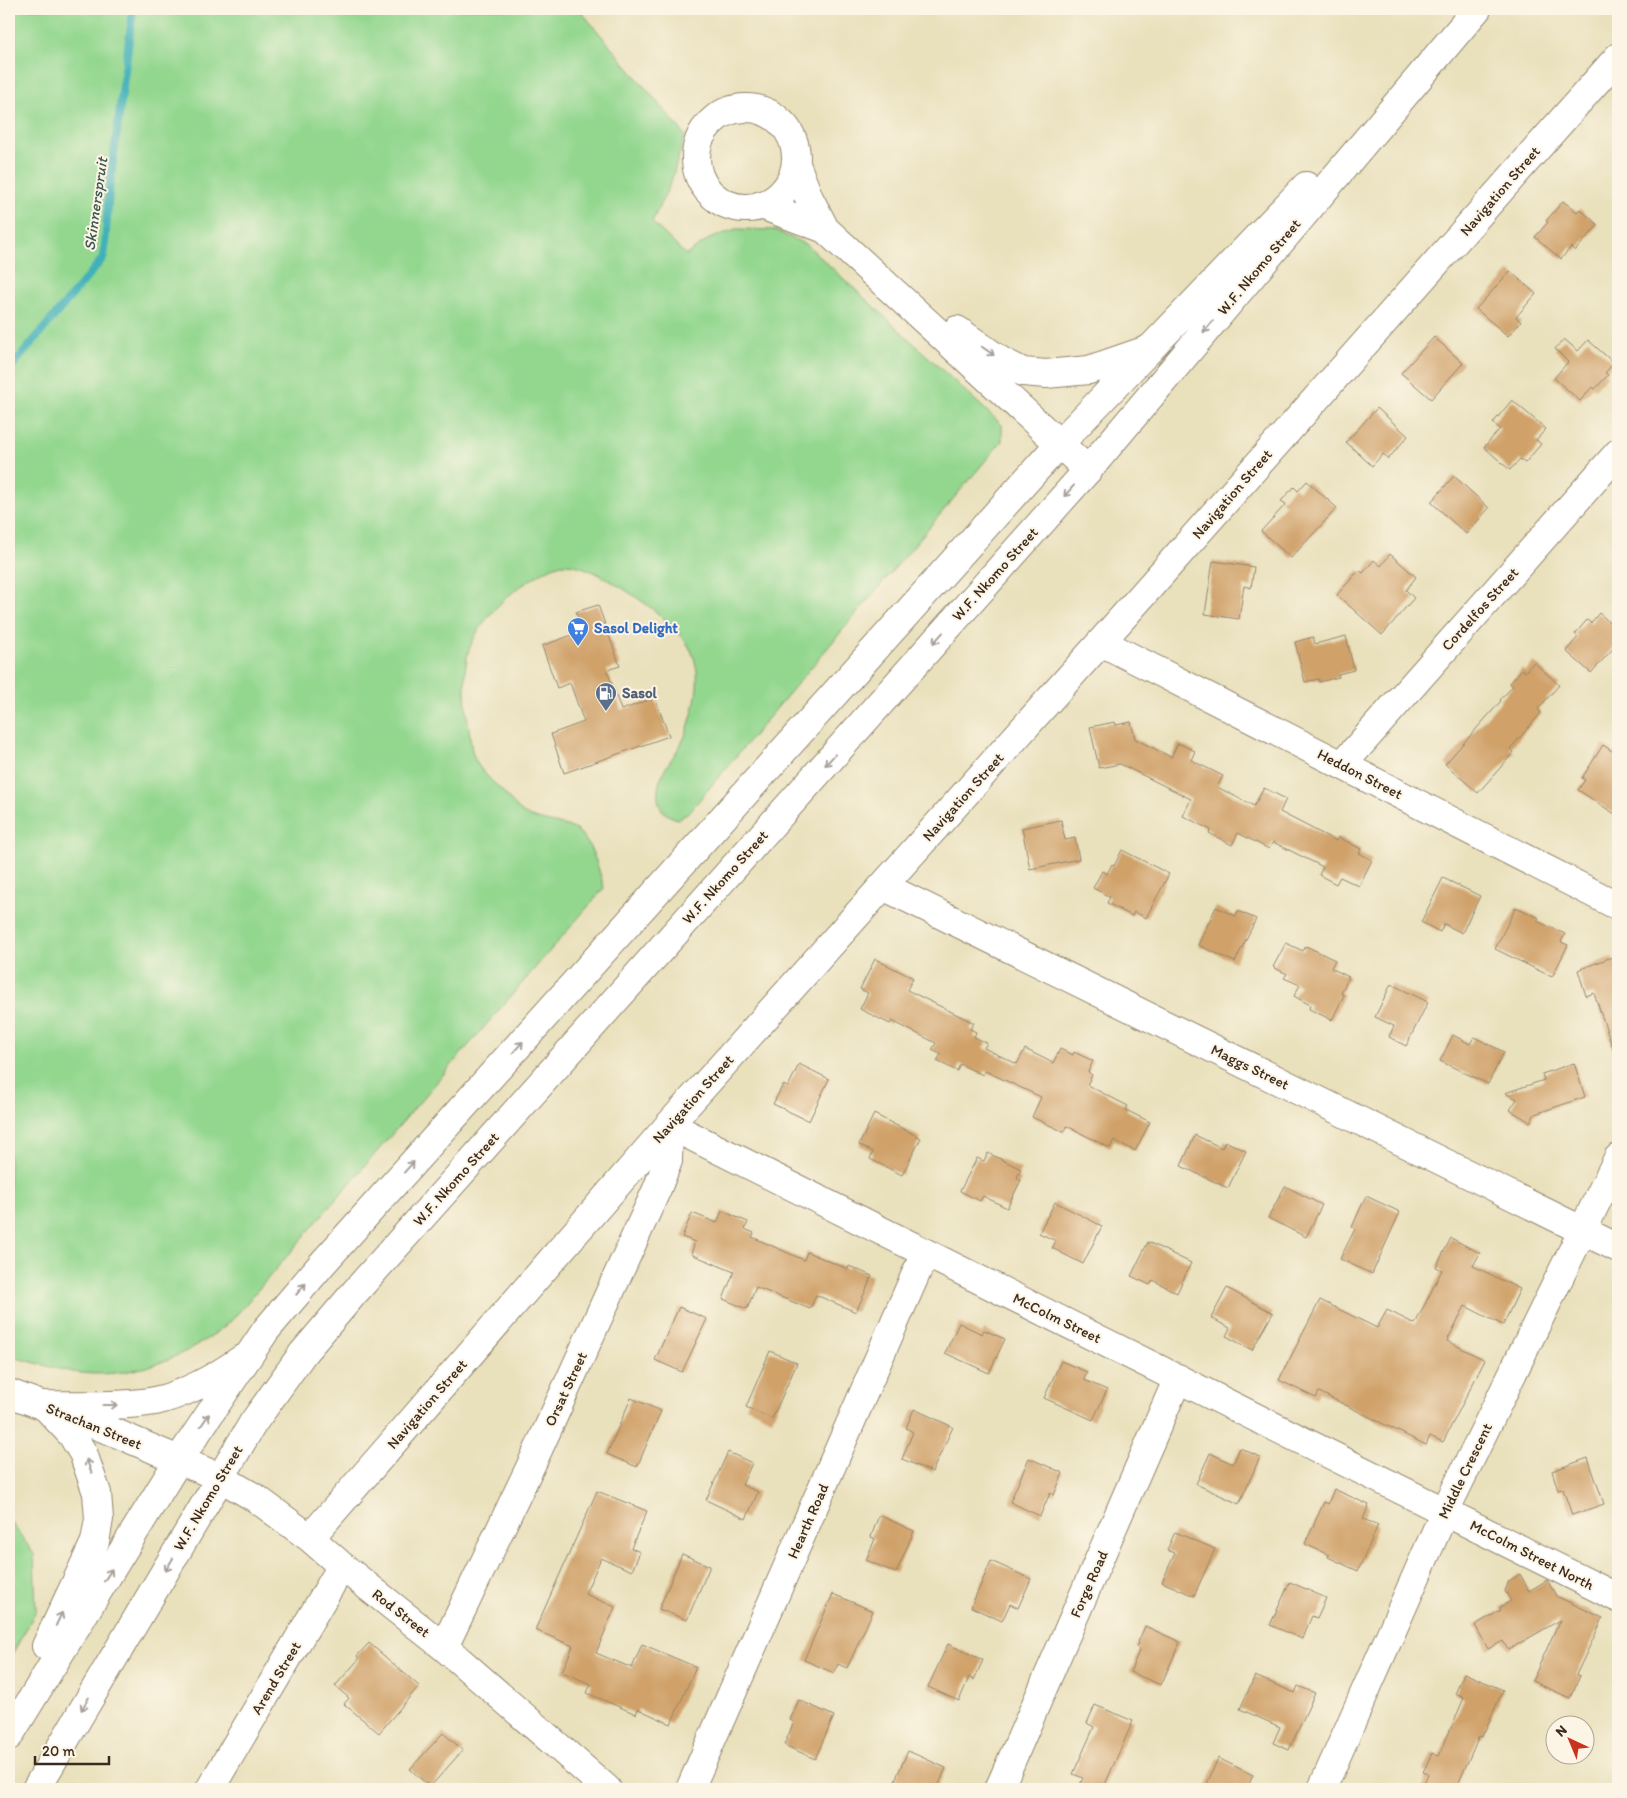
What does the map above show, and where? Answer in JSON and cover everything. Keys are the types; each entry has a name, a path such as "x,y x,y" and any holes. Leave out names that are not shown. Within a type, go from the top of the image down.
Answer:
{"street":[{"name":"W.F. Nkomo Street","path":"9,1736 178,1461 266,1330 322,1264 1060,444 1475,9"},
{"name":"W.F. Nkomo Street","path":"36,1789 253,1423 303,1353 355,1292 1088,470 1475,9"},
{"name":"Navigation Street","path":"310,1538 669,1125 1101,642 1618,57"},
{"path":"736,108 752,108 768,112 781,121 790,133 796,148 796,164 792,180 783,193 768,203 761,205 752,208 734,207 718,200 705,188 698,173 695,155 700,138 709,124 721,114 736,108"},
{"path":"796,164 809,198 825,229 1088,470"},
{"path":"761,205 825,229"},
{"path":"862,262 1001,361 1023,372 1046,374 1089,370 1150,349"},
{"name":"Cordelfos Street","path":"1342,765 1618,453"},
{"name":"Heddon Street","path":"1101,642 1618,906"},
{"name":"Maggs Street","path":"882,886 1618,1248"},
{"name":"McColm Street","path":"669,1125 1445,1511"},
{"name":"Orsat Street","path":"444,1647 528,1470 657,1189 668,1161 669,1125"},
{"name":"Middle Crescent","path":"1322,1789 1445,1511 1618,1158"},
{"name":"Hearth Road","path":"690,1789 925,1253"},
{"path":"44,1405 127,1405 157,1400 185,1392 219,1375 251,1352"},
{"name":"Forge Road","path":"999,1789 1178,1378"},
{"name":"Strachan Street","path":"9,1394 44,1405 111,1431 178,1461"},
{"path":"9,1727 95,1542 99,1519 97,1493 83,1453 72,1435 44,1405"},
{"name":"Rod Street","path":"178,1461 221,1478 257,1499 310,1538 342,1566 444,1647 607,1789"},
{"name":"McColm Street North","path":"1445,1511 1618,1598"},
{"name":"Arend Street","path":"210,1789 342,1566"}],"green space":[{"path":"9,9 579,9 685,135 671,182 652,222 686,255 709,239 736,229 774,230 807,245 1002,425 1002,441 690,811 678,819 670,816 662,809 658,798 658,789 664,772 687,731 696,695 697,676 694,658 679,633 667,621 624,589 594,572 573,565 564,564 544,571 516,590 497,607 473,640 466,663 466,707 474,757 483,772 523,813 530,817 569,827 581,834 593,853 604,888 232,1320 197,1345 178,1355 158,1363 116,1373 73,1372 9,1356"},
{"path":"9,1519 34,1554 36,1611 9,1660"}],"building":[{"path":"1563,201 1577,212 1580,209 1598,225 1575,251 1571,247 1561,259 1535,237"},
{"path":"1510,271 1536,294 1516,317 1521,322 1508,336 1476,309"},
{"path":"1434,337 1463,363 1431,399 1401,373"},
{"path":"1564,339 1578,351 1588,340 1614,363 1605,373 1608,375 1595,389 1592,387 1580,401 1554,378 1568,362 1555,349"},
{"path":"1512,400 1546,429 1536,440 1541,444 1525,463 1520,459 1510,470 1484,447 1500,429 1493,423"},
{"path":"1377,408 1408,436 1388,459 1383,454 1372,466 1346,442"},
{"path":"1454,476 1489,508 1466,534 1431,502"},
{"path":"1307,481 1337,508 1291,558 1261,531 1286,504 1281,501 1294,487 1298,491"},
{"path":"1390,554 1416,577 1406,590 1414,598 1382,635 1337,595 1359,570 1363,573 1374,560 1381,566"},
{"path":"1213,561 1254,567 1251,588 1244,586 1239,619 1205,614"},
{"path":"598,605 620,666 607,670 621,710 655,698 669,736 564,773 551,734 584,722 570,683 557,688 542,646 583,631 576,612"},
{"path":"1599,613 1618,630 1618,643 1591,673 1566,651 1578,637 1575,634 1587,620 1591,623"},
{"path":"1346,636 1354,670 1338,674 1339,677 1319,682 1319,679 1305,682 1295,642 1313,637 1315,644"},
{"path":"1534,662 1559,685 1538,709 1541,713 1510,749 1514,752 1478,793 1445,764 1501,701 1513,686 1510,683 1522,669 1525,672"},
{"path":"1115,722 1116,725 1131,722 1135,739 1171,757 1178,743 1195,751 1191,760 1223,776 1217,787 1254,806 1264,788 1286,799 1280,812 1336,841 1338,837 1361,849 1359,853 1372,860 1359,886 1340,877 1336,884 1319,875 1323,867 1273,842 1269,849 1238,833 1232,845 1209,833 1211,830 1183,816 1191,799 1120,764 1099,768 1090,727"},
{"path":"1603,745 1618,755 1618,816 1578,790 1585,780 1582,778"},
{"path":"1061,820 1065,840 1075,838 1079,859 1030,869 1022,828"},
{"path":"1122,850 1169,874 1146,918 1134,912 1132,916 1107,903 1110,897 1093,888 1102,871 1107,874 1112,864 1114,866"},
{"path":"1443,878 1480,896 1462,933 1444,924 1440,932 1421,922"},
{"path":"1216,907 1235,916 1238,911 1256,919 1235,962 1198,945"},
{"path":"1516,907 1539,918 1537,921 1565,934 1561,942 1568,945 1552,977 1495,949"},
{"path":"1286,943 1303,951 1306,946 1335,960 1331,968 1349,977 1341,993 1344,995 1332,1020 1309,1009 1310,1005 1294,996 1300,985 1284,978 1287,974 1273,967"},
{"path":"1612,957 1614,963 1618,961 1618,1055 1615,1055 1594,993 1586,996 1578,970"},
{"path":"875,959 913,978 907,990 974,1023 970,1029 976,1032 974,1037 987,1043 984,1048 1017,1064 1025,1049 1053,1063 1060,1049 1073,1055 1074,1052 1093,1061 1088,1072 1092,1075 1087,1085 1128,1106 1126,1110 1150,1122 1135,1151 1114,1140 1110,1148 1067,1126 1064,1132 1032,1117 1041,1097 985,1071 983,1075 960,1064 957,1071 937,1061 941,1054 932,1050 936,1043 892,1021 890,1024 860,1009 868,993 860,989"},
{"path":"1391,984 1428,1002 1406,1046 1389,1037 1394,1026 1375,1017"},
{"path":"1453,1035 1470,1044 1474,1037 1504,1052 1488,1084 1440,1061"},
{"path":"1574,1063 1585,1097 1535,1114 1530,1122 1510,1110 1517,1099 1505,1093 1544,1080 1542,1074"},
{"path":"799,1064 829,1079 809,1121 773,1104 783,1085 788,1087"},
{"path":"874,1114 921,1138 902,1175 870,1159 873,1152 859,1145"},
{"path":"1195,1135 1222,1148 1225,1141 1246,1151 1228,1188 1181,1166"},
{"path":"988,1153 1021,1169 1017,1178 1021,1180 1007,1208 983,1196 980,1201 960,1191 977,1158 984,1161"},
{"path":"1285,1186 1322,1205 1306,1237 1268,1218"},
{"path":"1366,1196 1400,1212 1372,1274 1340,1259 1355,1229 1352,1227"},
{"path":"1055,1202 1102,1226 1083,1264 1052,1248 1056,1241 1039,1233"},
{"path":"722,1211 748,1222 745,1229 754,1233 752,1237 804,1260 807,1252 848,1269 849,1266 872,1276 856,1312 816,1295 810,1309 756,1287 747,1309 723,1299 734,1272 691,1254 695,1242 682,1237 692,1213 717,1223"},
{"path":"1451,1238 1480,1253 1473,1266 1520,1289 1503,1325 1465,1306 1447,1341 1485,1360 1443,1442 1430,1436 1426,1445 1319,1392 1316,1398 1279,1380 1320,1300 1377,1328 1387,1310 1415,1324 1442,1270 1436,1267"},
{"path":"1148,1242 1191,1263 1177,1293 1153,1280 1150,1285 1131,1276"},
{"path":"1227,1288 1273,1313 1252,1350 1226,1336 1230,1328 1211,1318"},
{"path":"679,1307 707,1319 682,1372 655,1360"},
{"path":"959,1323 982,1334 984,1330 1005,1339 989,1373 945,1353"},
{"path":"770,1351 797,1363 772,1419 746,1407"},
{"path":"1061,1361 1087,1372 1084,1380 1107,1390 1093,1420 1044,1398"},
{"path":"631,1398 661,1411 637,1467 607,1454"},
{"path":"914,1409 953,1427 932,1472 902,1459 913,1432 906,1428"},
{"path":"1240,1448 1260,1457 1239,1504 1196,1484 1210,1453 1233,1464"},
{"path":"728,1452 752,1463 742,1485 758,1492 746,1519 706,1500"},
{"path":"1029,1458 1063,1473 1054,1495 1050,1493 1040,1516 1010,1502"},
{"path":"1588,1458 1604,1504 1572,1515 1563,1489 1558,1490 1552,1471"},
{"path":"1334,1489 1369,1505 1363,1519 1378,1525 1358,1571 1305,1544 1324,1502 1328,1504"},
{"path":"597,1491 647,1511 631,1548 640,1552 632,1571 601,1558 585,1594 615,1607 596,1653 632,1668 642,1644 696,1667 671,1724 638,1709 636,1714 587,1693 591,1684 562,1672 573,1646 535,1630"},
{"path":"879,1515 914,1531 896,1573 866,1560 875,1539 871,1537"},
{"path":"1175,1532 1215,1549 1194,1596 1162,1582 1175,1553 1167,1550"},
{"path":"682,1554 710,1566 687,1620 659,1609"},
{"path":"991,1561 1031,1579 1018,1608 1010,1604 1002,1621 971,1607"},
{"path":"1520,1574 1529,1591 1547,1580 1556,1596 1603,1618 1576,1675 1580,1676 1570,1698 1532,1681 1560,1620 1508,1650 1503,1641 1488,1649 1475,1625 1501,1610 1500,1607 1511,1601 1505,1591 1509,1581"},
{"path":"1290,1582 1326,1598 1317,1618 1312,1616 1302,1639 1270,1625"},
{"path":"833,1594 873,1611 847,1668 838,1664 834,1673 804,1660"},
{"path":"1145,1626 1180,1642 1161,1685 1130,1672 1140,1649 1136,1647"},
{"path":"369,1643 419,1686 379,1733 344,1704 349,1698 335,1686 359,1659 357,1656"},
{"path":"948,1644 983,1660 974,1680 969,1677 959,1701 928,1687"},
{"path":"1464,1673 1503,1690 1482,1737 1479,1736 1456,1789 1421,1789 1428,1774 1423,1772 1432,1753 1439,1756 1464,1698 1455,1694"},
{"path":"1255,1676 1295,1693 1298,1686 1315,1693 1289,1750 1273,1743 1280,1727 1240,1709"},
{"path":"799,1700 834,1716 815,1759 784,1745 794,1722 790,1720"},
{"path":"1095,1705 1133,1721 1103,1789 1078,1789 1083,1778 1073,1774 1094,1727 1087,1723"},
{"path":"443,1733 463,1750 430,1787 410,1769"},
{"path":"908,1751 946,1768 937,1789 891,1789"},
{"path":"1218,1758 1253,1775 1247,1789 1205,1789"}],"waterway":[{"name":"Skinnerspruit","path":"9,370 104,257 109,192 133,9"}],"place":[{"name":"Sasol Delight","path":"578,647"},
{"name":"Sasol","path":"606,712"}]}
